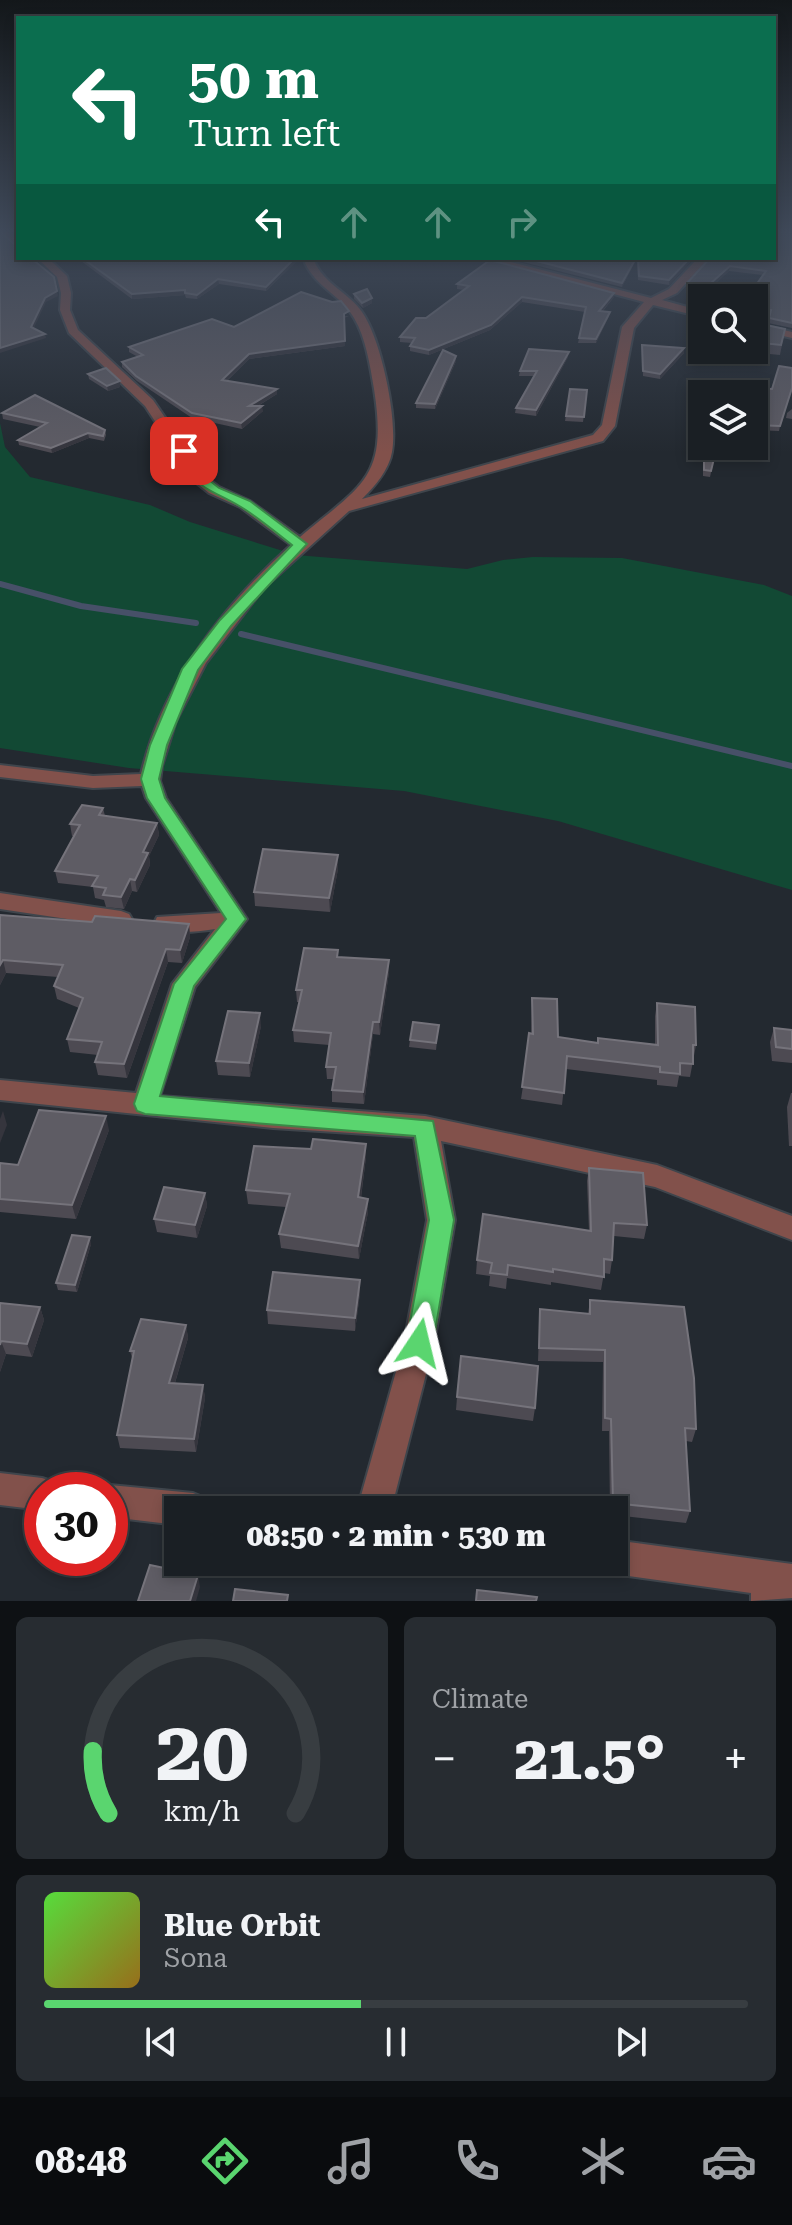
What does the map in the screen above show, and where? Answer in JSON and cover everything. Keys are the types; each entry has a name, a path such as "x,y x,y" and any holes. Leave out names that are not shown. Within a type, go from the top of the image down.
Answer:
{"street":[{"path":"65,304 73,331 149,403 184,451 199,478 214,490 245,504 300,544"},
{"path":"236,919 156,798 150,779 172,707 190,669 226,623 300,544 368,486 385,452 382,402 370,338 358,313 347,304"},
{"path":"340,509 598,438 608,426 628,327 648,304"},
{"path":"657,304 688,311"},
{"path":"768,329 792,335"},
{"path":"0,771 73,782 122,785 150,779"},
{"path":"0,901 41,904 87,917 187,925 236,919"},
{"path":"145,1104 184,984 236,919"},
{"path":"0,1090 425,1127 657,1176 792,1228"},
{"path":"378,1496 419,1343 441,1220 425,1127"},
{"path":"0,1489 24,1492"},
{"path":"128,1503 164,1507"},
{"path":"628,1560 776,1587"}],"green space":[{"path":"0,423 5,447 30,477 150,505 190,522 296,555 467,569 503,560 533,557 622,558 764,585 792,596 792,890 558,821 404,791 129,768 0,748"}],"building":[{"path":"0,304 42,304 31,327 45,334 0,348"},
{"path":"279,304 343,304 349,311 344,314 345,341 249,354 222,380 277,389 249,406 262,406 241,423 192,413 136,376 122,362 143,355 129,347 212,319 234,327"},
{"path":"445,304 515,304 491,325 429,350 410,346 415,338 400,337 416,318 426,318"},
{"path":"565,304 605,304 599,311 610,312 596,339 579,338 586,307"},
{"path":"768,304 792,304 792,323 769,318 771,310 768,310"},
{"path":"768,325 785,329 781,345 768,344"},
{"path":"642,345 684,348 660,374 643,371"},
{"path":"529,349 569,352 536,410 516,408 537,371 520,371"},
{"path":"443,350 456,356 435,404 416,403"},
{"path":"779,366 792,368 792,388 780,426 768,426 768,389 772,389"},
{"path":"106,368 120,381 107,386 88,374"},
{"path":"570,389 587,390 584,417 566,416"},
{"path":"35,395 105,430 103,436 88,433 51,448 18,440 47,423 2,413"},
{"path":"704,460 714,460 711,471 704,470"},
{"path":"82,805 103,808 99,815 157,823 143,852 148,853 135,880 130,879 121,897 103,895 106,888 92,886 98,876 55,871 80,825 70,824"},
{"path":"263,849 338,855 329,898 254,892"},
{"path":"0,915 92,922 95,916 189,924 180,950 166,949 124,1064 95,1062 102,1042 67,1039 83,998 54,986 63,965 3,960 0,965"},
{"path":"304,948 338,950 337,957 389,960 379,1022 373,1022 363,1092 332,1090 336,1067 326,1067 331,1033 293,1030 302,990 296,990"},
{"path":"532,998 557,999 558,1037 598,1043 598,1038 658,1045 657,1003 695,1007 693,1064 680,1063 680,1074 660,1072 660,1067 567,1056 564,1093 522,1087 529,1033 533,1034"},
{"path":"228,1011 260,1013 249,1063 216,1061"},
{"path":"413,1022 439,1025 436,1043 410,1040"},
{"path":"774,1028 792,1030 792,1049 776,1047"},
{"path":"39,1110 106,1116 72,1205 0,1199 0,1163 18,1165"},
{"path":"313,1139 366,1144 358,1197 368,1199 358,1246 279,1234 290,1194 246,1190 254,1146 311,1149"},
{"path":"589,1168 643,1173 647,1225 614,1223 612,1260 604,1259 604,1277 508,1265 507,1275 490,1273 492,1263 477,1260 483,1214 591,1231"},
{"path":"164,1187 205,1193 195,1225 154,1219"},
{"path":"72,1235 90,1237 75,1285 56,1283"},
{"path":"273,1272 360,1280 355,1318 267,1310"},
{"path":"590,1300 684,1307 694,1378 696,1429 685,1428 690,1511 628,1505 628,1496 613,1496 611,1419 605,1418 605,1350 539,1348 540,1309 590,1314"},
{"path":"0,1303 40,1307 27,1344 1,1341 0,1345"},
{"path":"141,1319 186,1325 169,1383 203,1385 194,1439 117,1435 134,1351 130,1351"},
{"path":"461,1356 538,1366 535,1408 457,1397"},
{"path":"150,1565 164,1568 164,1576 198,1576 190,1601 138,1601"},
{"path":"235,1589 288,1595 287,1601 233,1601"},
{"path":"477,1590 537,1597 536,1601 476,1601"}],"waterway":[{"path":"0,584 81,606 196,623"},
{"path":"241,634 792,766"}],"route":[{"path":"184,451 199,478 214,490 245,504 300,544 226,623 190,669 159,745 150,779 156,798 236,919 184,984 145,1104 273,1117 425,1127 441,1220 419,1343"}]}
